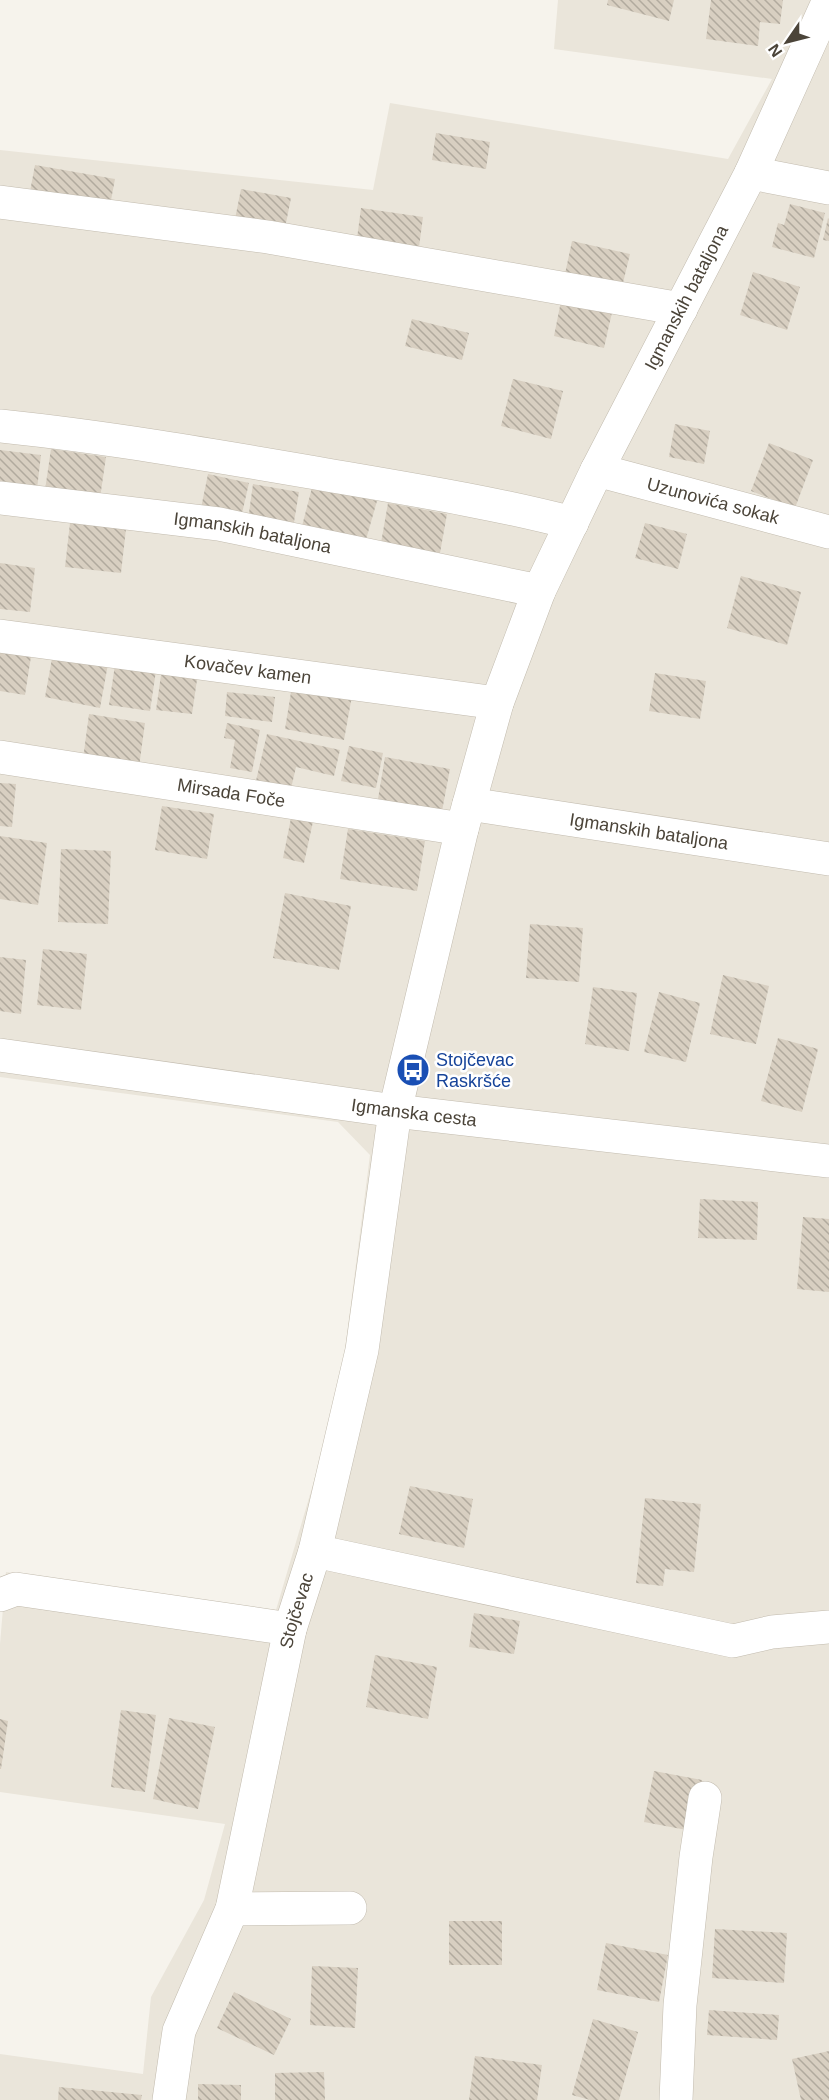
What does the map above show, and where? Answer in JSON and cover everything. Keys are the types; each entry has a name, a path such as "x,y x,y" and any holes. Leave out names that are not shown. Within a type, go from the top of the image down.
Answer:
{"street":[{"name":"Igmanskih bataljona","path":"395,1111 465,816 497,703 538,591 597,470 751,173 829,0"},
{"path":"751,173 829,188"},
{"path":"0,202 268,237 681,309"},
{"path":"0,426 67,433 237,459 515,508 572,523"},
{"name":"Uzunovića sokak","path":"597,470 829,532"},
{"name":"Igmanskih bataljona","path":"0,498 219,524 538,591"},
{"name":"Kovačev kamen","path":"0,636 497,703"},
{"name":"Mirsada Foče","path":"0,757 465,816"},
{"name":"Igmanskih bataljona","path":"465,816 829,859"},
{"name":"Igmanska cesta","path":"0,1055 395,1111 829,1161"},
{"name":"Stojčevac","path":"168,2100 179,2031 232,1909 290,1629 315,1551 362,1350 395,1111"},
{"path":"315,1551 733,1641 772,1632 829,1627"},
{"path":"0,1595 16,1590 290,1629"},
{"path":"676,2100 680,2005 696,1857 705,1798"},
{"path":"232,1909 350,1908"}],"shaded area":[{"path":"558,0 829,0 829,2100 0,2100 0,2054 143,2074 151,1997 204,1900 225,1824 0,1792 0,1644 6,1572 276,1610 339,1396 370,1155 338,1122 0,1077 0,150 373,190 390,103 728,159 772,79 554,49"}],"building":[{"path":"608,0 674,0 669,21 607,5"},
{"path":"711,0 783,0 780,24 760,22 758,46 706,39"},
{"path":"436,133 490,142 486,169 432,160"},
{"path":"35,165 115,179 108,216 28,202"},
{"path":"241,189 291,198 285,228 235,219"},
{"path":"790,204 825,213 814,258 772,247 778,223 784,225"},
{"path":"361,208 423,217 418,255 356,246"},
{"path":"829,219 829,241 823,240"},
{"path":"572,241 630,254 622,287 565,274"},
{"path":"753,272 800,287 787,330 740,315"},
{"path":"562,296 613,308 604,348 554,336"},
{"path":"412,319 469,333 462,360 405,346"},
{"path":"513,379 563,391 551,439 501,426"},
{"path":"675,424 710,431 704,464 669,457"},
{"path":"769,443 813,460 795,508 751,491"},
{"path":"51,449 106,457 100,498 45,490"},
{"path":"0,450 41,455 37,489 0,484"},
{"path":"208,474 249,483 240,522 200,513"},
{"path":"253,484 299,492 293,528 248,520"},
{"path":"313,484 377,501 365,543 302,526"},
{"path":"388,503 447,514 440,553 381,543"},
{"path":"70,523 126,529 121,573 65,567"},
{"path":"645,523 687,534 678,569 635,558"},
{"path":"0,563 35,568 30,612 0,609"},
{"path":"741,576 801,592 787,645 727,628"},
{"path":"0,645 32,650 25,695 0,691"},
{"path":"53,653 108,664 100,708 45,697"},
{"path":"116,658 157,664 150,711 109,705"},
{"path":"162,668 198,673 192,714 156,710"},
{"path":"655,673 706,681 700,719 649,711"},
{"path":"292,686 352,696 344,740 285,729"},
{"path":"227,692 275,697 272,722 225,716"},
{"path":"89,714 145,723 139,767 83,759"},
{"path":"227,723 260,730 252,772 230,768 235,740 224,738"},
{"path":"267,734 340,750 334,776 296,767 290,793 255,785"},
{"path":"349,746 383,753 376,788 341,781"},
{"path":"385,757 450,769 442,811 378,799"},
{"path":"0,783 16,784 12,827 0,826"},
{"path":"162,806 214,814 207,859 155,850"},
{"path":"292,813 314,817 304,863 283,858"},
{"path":"348,829 425,841 417,891 340,879"},
{"path":"0,836 47,843 38,905 0,899"},
{"path":"61,849 111,851 108,924 58,922"},
{"path":"285,893 351,906 339,970 273,958"},
{"path":"530,924 583,928 579,982 526,978"},
{"path":"43,949 87,954 81,1010 37,1005"},
{"path":"0,957 26,960 21,1014 0,1011"},
{"path":"723,975 769,986 756,1044 710,1034"},
{"path":"593,987 637,993 629,1051 585,1044"},
{"path":"659,992 700,1003 686,1062 644,1052"},
{"path":"778,1038 818,1049 802,1112 761,1101"},
{"path":"700,1199 758,1202 757,1240 698,1238"},
{"path":"803,1217 829,1219 829,1292 797,1289"},
{"path":"410,1486 473,1499 464,1548 399,1534"},
{"path":"645,1498 701,1504 694,1572 665,1569 663,1586 636,1583"},
{"path":"474,1613 520,1621 514,1654 469,1647"},
{"path":"375,1655 437,1667 428,1719 366,1707"},
{"path":"121,1710 156,1715 145,1792 111,1787"},
{"path":"169,1718 215,1727 198,1809 153,1799"},
{"path":"0,1719 8,1721 1,1769 0,1769"},
{"path":"654,1771 702,1780 692,1831 644,1822"},
{"path":"449,1921 502,1921 502,1965 449,1965"},
{"path":"715,1929 787,1933 784,1983 712,1978"},
{"path":"606,1943 668,1955 659,2002 597,1990"},
{"path":"312,1966 358,1968 355,2028 310,2025"},
{"path":"234,1992 291,2019 274,2055 217,2028"},
{"path":"709,2010 779,2015 777,2040 707,2035"},
{"path":"593,2019 638,2032 619,2100 590,2100 572,2095"},
{"path":"829,2051 829,2100 801,2100 792,2059"},
{"path":"475,2056 542,2065 537,2100 469,2100"},
{"path":"324,2072 325,2100 275,2100 275,2073"},
{"path":"198,2084 241,2085 241,2100 198,2100"},
{"path":"59,2087 142,2095 141,2100 58,2100"}],"place":[{"name":"Stojčevac Raskršće","path":"413,1070"}]}
